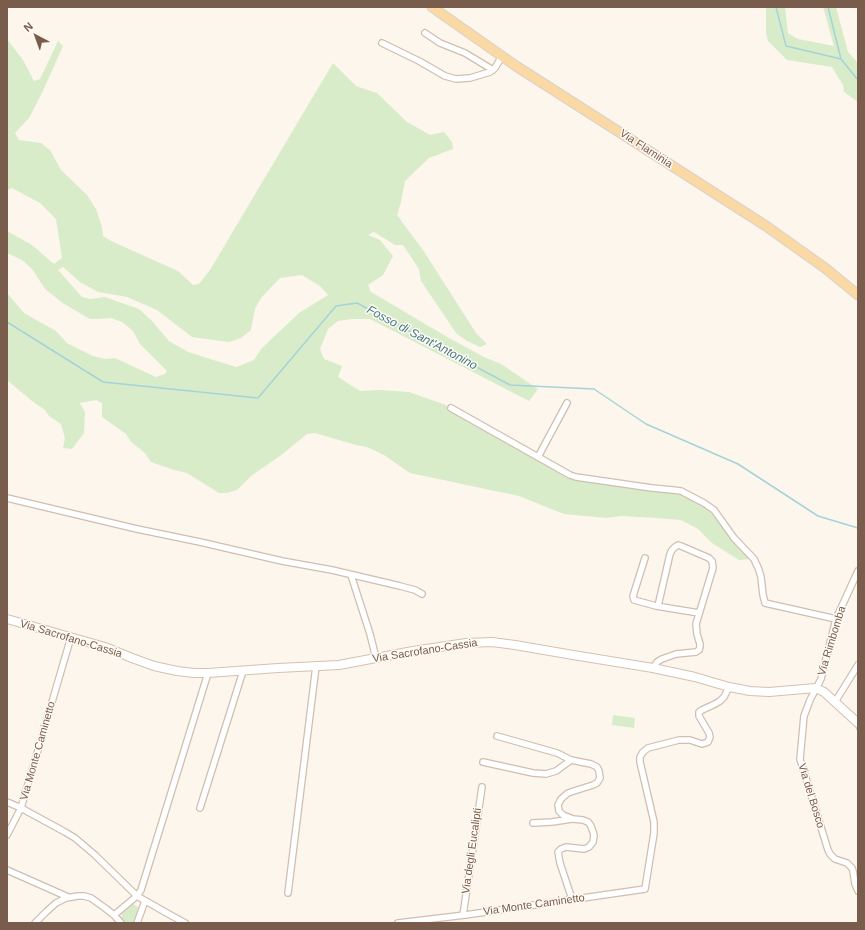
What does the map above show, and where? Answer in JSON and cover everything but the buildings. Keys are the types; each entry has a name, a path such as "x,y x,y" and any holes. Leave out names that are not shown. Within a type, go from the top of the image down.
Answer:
{"main road":[{"name":"Via Flaminia","path":"432,7 502,56 766,226 825,268 858,295"}],"street":[{"path":"425,33 440,43 465,53 493,70"},
{"path":"382,43 419,61 445,76 460,79 489,73 493,70 502,56"},
{"path":"538,457 567,403"},
{"path":"450,408 564,472 576,477 681,491 692,496 714,510 734,538 754,559 761,577 765,602 836,619"},
{"path":"7,498 137,529 282,561 332,570 412,589 422,594"},
{"path":"653,668 657,662 662,659 676,654 696,652 699,650 700,644 696,624 713,568 712,561 709,558 681,546 678,545 675,547 670,554 658,606"},
{"path":"645,558 633,598 636,601 699,613"},
{"name":"Via Rimbomba","path":"816,688 821,679 836,619 858,572"},
{"path":"351,575 376,658"},
{"name":"Via Sacrofano-Cassia","path":"7,619 105,647 154,666 194,673 342,664 466,643 492,642 653,668 750,691 759,692 816,688"},
{"name":"Via Monte Caminetto","path":"71,637 21,808 75,838 95,855 137,896 185,923"},
{"path":"835,702 858,665"},
{"path":"288,893 316,666"},
{"path":"200,808 243,671"},
{"path":"114,915 137,896 141,890 208,673"},
{"name":"Via Monte Caminetto","path":"398,923 645,889 654,833 654,822 640,757 648,748 679,740 690,740 702,744 708,742 710,737 709,733 699,716 699,712 720,701 724,697 729,687"},
{"path":"816,688 821,690 855,720"},
{"name":"Via del Bosco","path":"816,688 804,716 800,759 828,850 835,859 844,862 852,868 858,891"},
{"path":"497,736 552,752 571,760 593,764 598,769 600,780 595,784 564,796 560,801 558,807 559,812 573,819"},
{"path":"483,762 529,772 546,774 556,771 571,760"},
{"name":"Via degli Eucalipti","path":"463,915 482,787"},
{"path":"7,802 21,808 7,835"},
{"path":"533,823 573,819 585,820 591,826 594,837 592,844 587,848 566,847 560,849 558,852 560,863 572,899"},
{"path":"7,870 68,898"},
{"path":"35,923 61,900 81,896 92,898 114,915 121,923"},
{"path":"137,923 145,901"}],"green space":[{"path":"766,7 785,7 788,33 798,39 834,46 823,7 836,7 848,52 858,63 858,102 844,92 843,85 832,67 787,60 768,41 766,33"},
{"path":"7,39 23,60 34,81 40,79 58,41 63,46 29,118 15,133 19,140 41,143 50,150 61,170 87,195 96,209 102,227 103,236 178,271 193,285 199,284 210,270 333,63 356,86 377,93 407,122 430,135 444,132 452,142 453,149 429,158 405,181 397,215 423,250 476,333 487,344 480,347 467,341 456,333 421,281 419,269 403,245 395,245 374,232 368,235 380,240 393,256 383,275 368,285 371,292 449,338 484,357 501,364 538,389 529,401 370,319 338,321 328,329 320,349 324,359 342,366 338,377 360,391 379,390 409,392 446,405 565,477 576,480 682,494 702,504 751,559 739,560 712,543 698,529 681,520 621,516 606,518 564,514 519,496 410,473 384,455 367,447 315,433 307,434 280,456 251,476 237,490 227,493 219,493 187,473 151,462 145,453 131,442 126,434 102,417 102,403 96,400 80,403 85,412 84,433 72,449 63,448 65,438 61,424 49,416 45,410 7,380 7,293 24,313 56,331 67,343 93,356 105,359 115,358 156,377 165,374 167,371 140,344 133,331 122,322 111,318 90,319 64,304 45,289 32,269 22,260 7,253 7,231 32,245 54,264 62,258 56,219 40,203 12,188 7,190","holes":["63,267 80,282 98,292 127,297 157,310 192,337 229,342 241,338 251,330 255,309 261,298 280,278 302,275 320,286 328,295 299,313 262,348 254,360 236,367 188,352 169,341 152,321 139,309 105,297 90,299 82,297 58,270"]},
{"path":"613,715 635,718 634,728 612,725"},
{"path":"132,904 138,907 135,921 134,923 125,923 121,919 122,913"}],"waterway":[{"path":"776,7 786,46 841,59"},
{"path":"828,7 841,59 858,80"},
{"name":"Fosso di Sant'Antonino","path":"7,322 103,382 258,398 336,306 357,303 510,385 594,389 646,424 738,464 818,516 858,528"},
{"name":"Fosso di Sant'Antonino","path":"858,726 856,727 858,731"}]}
